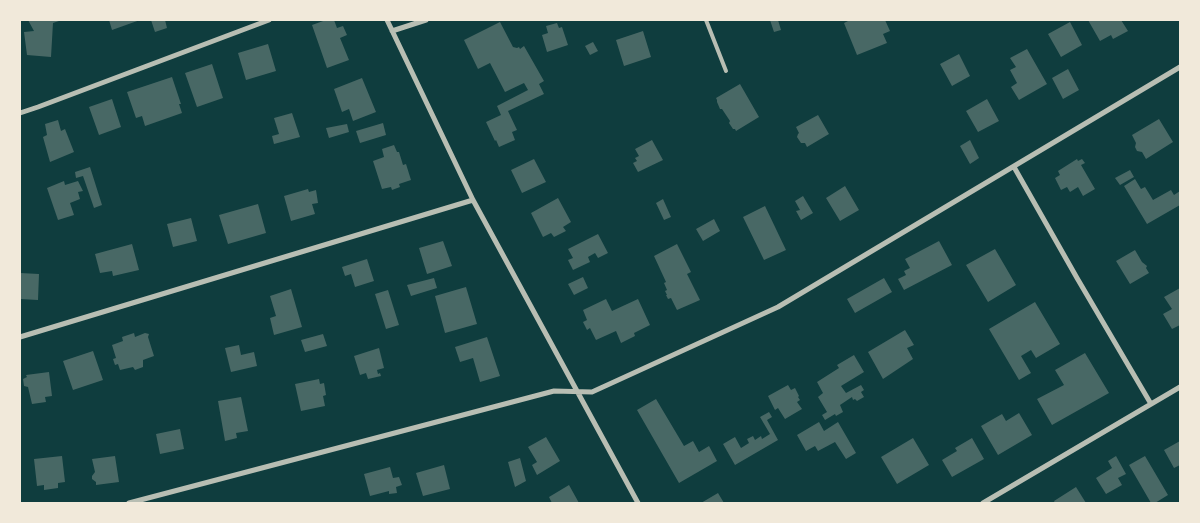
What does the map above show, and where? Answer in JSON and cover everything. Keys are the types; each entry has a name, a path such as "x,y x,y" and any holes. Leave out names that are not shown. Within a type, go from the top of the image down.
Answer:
{"street":[{"path":"20,113 269,20"},
{"path":"386,20 473,200 638,503"},
{"path":"392,31 426,20"},
{"path":"129,503 554,391 592,392 778,307 1180,67"},
{"path":"1014,167 1152,404"},
{"path":"20,337 473,200"},
{"path":"982,503 1180,387"}],"lane":[{"path":"706,20 726,71"}],"building":[{"path":"28,20 62,20 53,23 51,57 27,55 24,32 34,31"},
{"path":"109,20 140,20 112,30"},
{"path":"151,20 165,20 167,28 155,32"},
{"path":"326,20 334,20 337,28 343,26 347,35 340,38 349,60 327,68 312,25"},
{"path":"770,20 778,20 781,30 774,32"},
{"path":"850,20 885,20 890,31 883,34 887,43 857,55 844,23"},
{"path":"1088,20 1121,20 1128,31 1113,39 1111,35 1100,41"},
{"path":"500,22 513,47 519,47 520,49 524,46 544,81 539,84 544,94 508,111 517,130 512,132 515,140 499,147 486,122 501,115 497,106 528,90 524,83 505,92 490,63 478,69 464,40"},
{"path":"1070,22 1082,45 1061,57 1048,34"},
{"path":"557,23 559,28 562,27 568,45 547,52 542,35 548,33 546,26"},
{"path":"643,31 651,57 624,66 616,40"},
{"path":"593,42 598,51 590,55 585,46"},
{"path":"268,44 276,71 246,80 238,53"},
{"path":"1027,49 1047,84 1019,100 1011,87 1017,83 1010,70 1016,67 1010,58"},
{"path":"959,54 970,76 952,86 940,64"},
{"path":"212,64 223,98 197,107 185,73"},
{"path":"1068,69 1079,90 1063,99 1052,78"},
{"path":"172,77 182,113 145,126 142,116 136,118 127,92"},
{"path":"362,78 376,112 353,121 349,109 342,112 334,89"},
{"path":"740,84 759,117 736,131 729,123 730,121 722,109 720,109 716,98"},
{"path":"112,99 121,127 99,135 89,107"},
{"path":"987,99 999,121 978,132 966,111"},
{"path":"292,113 300,137 274,144 272,136 279,134 274,118"},
{"path":"818,115 829,134 807,147 797,137 799,133 796,127"},
{"path":"1159,119 1173,142 1146,159 1142,152 1137,151 1132,135"},
{"path":"58,120 61,131 65,129 74,152 50,162 43,137 47,135 45,124"},
{"path":"383,123 386,135 360,143 356,131"},
{"path":"347,124 349,132 329,138 326,128"},
{"path":"652,140 663,160 638,172 633,163 637,161 635,158 639,156 635,149"},
{"path":"970,140 979,158 970,164 960,146"},
{"path":"394,145 397,152 399,152 403,165 406,164 411,180 399,184 400,187 392,190 391,187 382,189 373,161 384,157 382,149"},
{"path":"534,159 546,182 522,193 511,170"},
{"path":"1077,159 1078,161 1082,159 1085,163 1081,165 1095,189 1083,196 1078,187 1070,192 1067,187 1061,190 1055,178 1060,175 1058,171"},
{"path":"90,167 102,205 94,208 83,176 76,178 75,172"},
{"path":"1130,170 1134,177 1120,185 1115,178"},
{"path":"1135,179 1141,189 1145,187 1153,200 1171,190 1174,195 1180,191 1180,205 1147,224 1124,186"},
{"path":"64,181 65,185 78,181 83,191 78,192 80,199 70,203 74,215 58,220 47,188"},
{"path":"845,186 859,210 840,221 826,198"},
{"path":"308,189 309,192 316,190 318,203 312,204 315,214 291,221 284,196"},
{"path":"803,196 813,213 801,220 796,211 800,210 795,201"},
{"path":"558,198 571,222 563,227 566,231 554,237 551,233 543,237 531,213"},
{"path":"663,199 671,217 664,220 656,203"},
{"path":"258,204 266,233 228,244 219,215"},
{"path":"765,206 786,250 764,260 743,217"},
{"path":"191,218 197,241 173,247 167,224"},
{"path":"714,219 720,231 703,241 696,229"},
{"path":"598,234 608,253 598,258 595,253 588,257 590,262 573,270 568,260 573,258 568,249"},
{"path":"443,241 452,266 427,274 419,248"},
{"path":"939,241 952,265 904,290 898,279 906,275 904,271 910,268 905,259"},
{"path":"132,244 139,270 113,276 112,271 100,273 95,254"},
{"path":"677,244 691,272 687,274 700,300 677,310 671,298 668,299 666,295 665,291 667,290 664,283 666,282 654,256"},
{"path":"995,249 1016,285 988,302 966,265"},
{"path":"1135,250 1142,262 1147,266 1146,268 1149,273 1130,284 1116,261"},
{"path":"367,259 374,281 355,287 351,274 345,276 342,267"},
{"path":"20,273 39,274 38,300 20,299"},
{"path":"583,277 588,288 574,295 568,284"},
{"path":"434,278 437,288 411,296 407,285"},
{"path":"884,278 892,292 855,313 847,299"},
{"path":"466,287 477,324 445,333 435,296"},
{"path":"1180,288 1180,325 1172,329 1163,314 1172,309 1164,297"},
{"path":"291,289 302,327 274,335 270,318 276,316 270,296"},
{"path":"388,290 399,325 386,329 375,294"},
{"path":"606,299 612,311 638,299 650,325 634,333 635,336 621,343 616,331 596,340 590,328 587,330 583,322 587,320 583,310"},
{"path":"1035,302 1060,344 1036,358 1031,350 1021,356 1031,373 1019,380 989,329"},
{"path":"905,330 914,345 907,348 913,359 883,379 868,352"},
{"path":"134,333 135,337 145,333 149,334 148,337 154,356 143,360 143,367 135,370 133,367 120,370 118,364 115,365 113,359 116,358 112,345 123,341 122,337"},
{"path":"323,334 327,346 305,352 301,340"},
{"path":"487,337 500,376 480,382 473,358 460,362 455,347"},
{"path":"239,345 241,355 254,352 257,366 231,372 225,348"},
{"path":"379,348 384,368 377,370 381,376 368,379 366,373 360,375 354,356"},
{"path":"93,351 103,380 73,390 63,361"},
{"path":"1085,353 1109,393 1052,425 1037,399 1064,385 1055,370"},
{"path":"854,355 864,372 841,386 846,393 861,385 864,390 861,392 864,397 857,401 853,400 852,397 840,405 843,412 825,420 822,415 827,412 818,397 823,393 817,382 839,368 837,365"},
{"path":"49,372 52,396 45,397 46,402 32,404 28,387 24,386 23,379 27,377 26,375"},
{"path":"319,379 320,384 324,383 326,395 323,396 325,406 301,411 295,384"},
{"path":"788,385 791,390 795,388 800,400 797,402 802,409 785,419 778,408 775,410 768,396"},
{"path":"241,397 248,431 236,433 237,438 225,441 218,401"},
{"path":"656,399 684,446 693,441 699,452 709,446 717,461 679,483 637,410"},
{"path":"769,412 772,417 767,420 778,440 735,465 723,444 735,437 741,448 749,443 747,439 753,436 755,440 761,436 762,439 770,434 760,417"},
{"path":"1019,413 1032,435 998,455 981,426 1002,414 1006,421"},
{"path":"819,422 824,431 838,422 856,453 846,459 835,442 818,451 815,446 806,451 797,435"},
{"path":"180,429 184,449 160,454 156,434"},
{"path":"546,437 560,461 537,475 532,465 537,462 528,447"},
{"path":"913,438 929,465 897,484 881,457"},
{"path":"972,438 984,459 952,477 942,460 957,451 955,448"},
{"path":"1180,441 1180,465 1174,468 1164,450"},
{"path":"62,456 65,482 58,483 58,488 44,490 44,485 37,486 34,459"},
{"path":"115,456 119,482 96,485 96,482 92,479 95,472 92,459"},
{"path":"1116,456 1126,474 1118,478 1122,485 1106,494 1096,478 1112,468 1108,461"},
{"path":"1145,456 1168,495 1155,503 1151,503 1129,465"},
{"path":"520,458 526,481 515,487 508,462"},
{"path":"444,465 450,489 423,496 416,473"},
{"path":"390,467 393,478 399,477 402,485 396,487 397,493 389,494 389,491 370,496 364,474"},
{"path":"569,485 579,503 552,503 549,497"},
{"path":"1076,487 1086,503 1055,503 1054,501"},
{"path":"718,493 724,503 701,503"}]}
